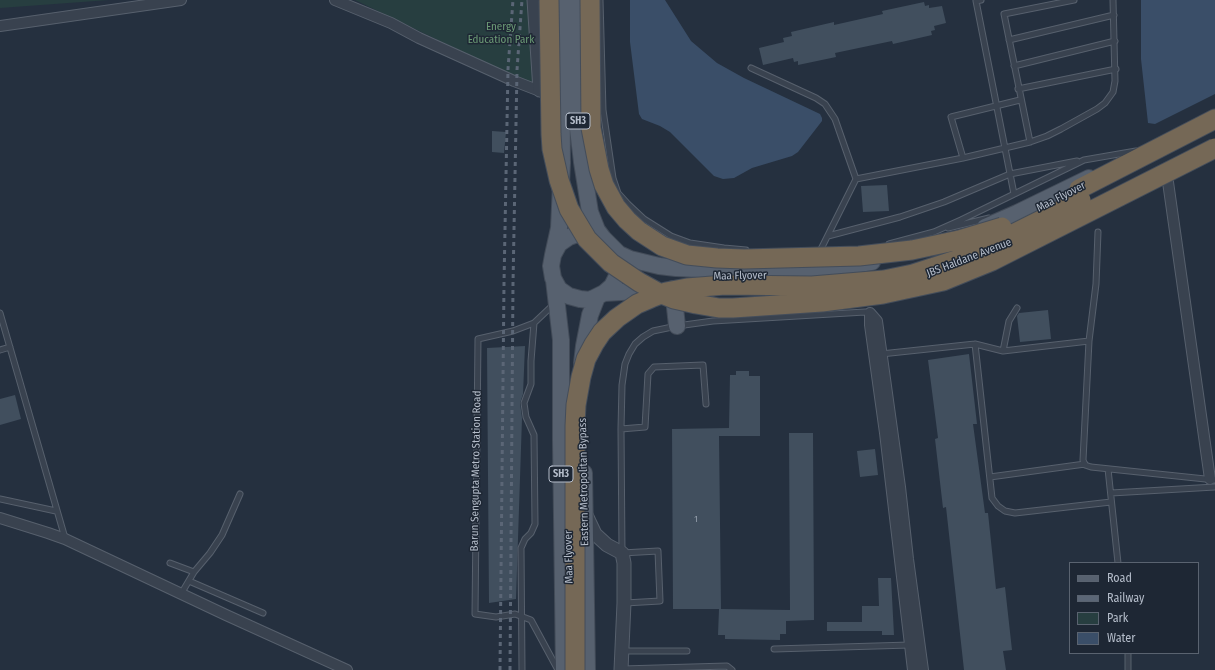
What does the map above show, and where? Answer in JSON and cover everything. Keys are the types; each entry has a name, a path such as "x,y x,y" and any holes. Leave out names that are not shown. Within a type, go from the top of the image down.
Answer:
{"highway":[{"path":"549,0 552,149 555,168 570,209 587,239 611,263 657,292 674,299 696,304 719,308 733,308 822,302 883,294 943,281 992,261 1215,148"},
{"path":"590,0 591,128 599,169 607,190 616,207 639,231 662,246 687,255 717,258 744,259 859,256 912,250 946,243 1002,227"},
{"name":"Maa Flyover","path":"570,670 567,405 572,375 579,358 591,335 603,319 616,306 631,295 645,288 672,280 692,277 823,275 872,270 892,267 944,251 968,243 1002,227 1215,119"},
{"name":"Maa Flyover","path":"575,670 576,405 586,359 602,332 617,318 637,304 650,298 666,292 687,288 725,285 812,286 884,280 913,274 962,258 987,247 1215,132"}],"main road":[{"name":"SH3","path":"561,0 562,163 559,228 551,266 562,355 560,441 564,670"},
{"name":"SH3","path":"576,0 578,129 582,162 590,212 597,230 616,255 618,266 617,276 612,286 601,295"},
{"path":"553,255 559,244 569,237 580,233 592,234 607,242 619,254 630,259 659,266 699,269 812,269 856,265 906,254 956,238 1017,213 1215,112"},
{"name":"JBS Haldane Avenue","path":"601,295 644,290 673,290 865,295 934,274 1005,246 1215,140"},
{"path":"553,278 559,288 569,296 580,300 590,300 601,295"},
{"path":"673,290 678,326"},
{"name":"Eastern Metropolitan Bypass","path":"587,670 582,366 590,315 601,295"}],"street":[{"path":"0,26 181,0"},
{"path":"335,0 391,23 419,38 562,101"},
{"path":"534,0 540,90"},
{"path":"1168,182 1213,482"},
{"path":"869,310 877,321 910,645 923,670"},
{"path":"869,310 885,433 895,487 916,656 913,670"},
{"path":"585,513 595,534 607,545 622,553 624,563 624,603 621,669"},
{"path":"0,518 65,539 347,670"}],"lane":[{"path":"600,0 603,110 613,178 618,193 644,219 671,236 690,243 751,250"},
{"path":"981,0 976,1 998,106 1014,194"},
{"path":"1030,142 1020,100 1004,14 1074,0"},
{"path":"856,179 963,158 1030,142 1048,136 1106,102 1113,92 1116,81 1113,0"},
{"path":"1009,40 1114,15"},
{"path":"576,23 601,72"},
{"path":"1014,66 1115,41"},
{"path":"751,68 816,98 824,104 835,119 856,179 812,269"},
{"path":"1018,88 1116,69"},
{"path":"963,158 951,116 1020,100"},
{"path":"828,236 900,217 944,202 1010,174 1145,149"},
{"path":"934,232 1084,160"},
{"path":"883,245 985,219 1017,213"},
{"path":"1098,232 1096,284 1089,341 1083,460 1085,464 1091,468 1213,482"},
{"path":"780,252 819,253 857,250"},
{"name":"Barun Sengupta Metro Station Road","path":"522,617 515,614 496,617 475,614 478,338 513,332 534,323 556,301"},
{"path":"1003,351 1009,321 1017,308"},
{"path":"624,603 660,601 658,551 622,553 622,385 628,354 635,344 653,331 678,326 713,321 865,312 869,310"},
{"path":"0,313 65,539"},
{"path":"522,670 521,548 524,540 531,533 535,524 534,434 526,417 524,403 531,384 534,323"},
{"path":"881,354 975,344 1003,351 1089,341"},
{"path":"975,344 992,498 998,506 1005,511 1015,513 1112,502"},
{"path":"0,350 10,347"},
{"path":"621,429 645,427 648,374 654,367 703,365 706,404"},
{"path":"990,477 1085,464"},
{"path":"1108,469 1118,562"},
{"path":"1111,494 1213,482"},
{"path":"181,594 194,572 210,553 222,535 240,494"},
{"path":"0,499 56,511"},
{"path":"170,562 194,572"},
{"path":"189,580 262,613"},
{"path":"522,617 531,620 558,670"},
{"path":"774,649 910,645"},
{"path":"622,651 687,651"},
{"path":"1128,654 1128,670"},
{"path":"621,669 727,666 732,670"}],"green space":[{"path":"0,0 109,0 0,8"},
{"name":"Energy Education Park","path":"355,0 532,0 535,79 531,85"}],"water":[{"path":"630,0 665,0 691,41 717,63 744,78 820,114 822,121 798,152 792,156 752,168 734,178 723,179 714,176 670,132 660,126 642,119 639,114 630,42"},
{"path":"1141,0 1215,0 1215,94 1155,124 1148,123 1141,59"}],"building":[{"path":"924,2 925,6 929,5 929,8 942,6 946,23 934,26 935,30 931,31 932,35 893,44 892,41 835,53 836,57 798,65 798,61 794,62 793,58 763,65 759,48 784,42 783,38 792,36 791,32 834,22 834,25 883,14 882,11"},
{"path":"492,131 506,132 504,153 492,152"},
{"path":"887,185 889,211 863,212 861,186"},
{"path":"1048,310 1051,339 1020,342 1017,316 1019,313"},
{"path":"525,346 523,394 520,403 522,418 516,599 489,603 487,348"},
{"path":"969,354 977,424 973,424 985,513 988,513 996,589 1005,587 1012,650 1003,651 1006,670 964,670 946,507 943,508 935,439 938,438 928,360"},
{"path":"736,371 749,371 749,376 760,376 760,436 719,436 721,609 673,609 672,429 729,428 730,375 736,375"},
{"path":"15,395 21,419 0,425 0,399"},
{"path":"789,433 813,433 814,620 786,621 786,634 780,634 780,640 725,639 725,635 718,635 719,609 790,610"},
{"path":"875,449 878,475 860,477 857,451"},
{"path":"878,578 891,578 894,635 882,635 882,631 827,631 827,622 862,622 862,606 879,606"}],"railway":[{"path":"500,670 508,69 513,0"},
{"path":"510,670 513,283 517,70 522,0"}]}
